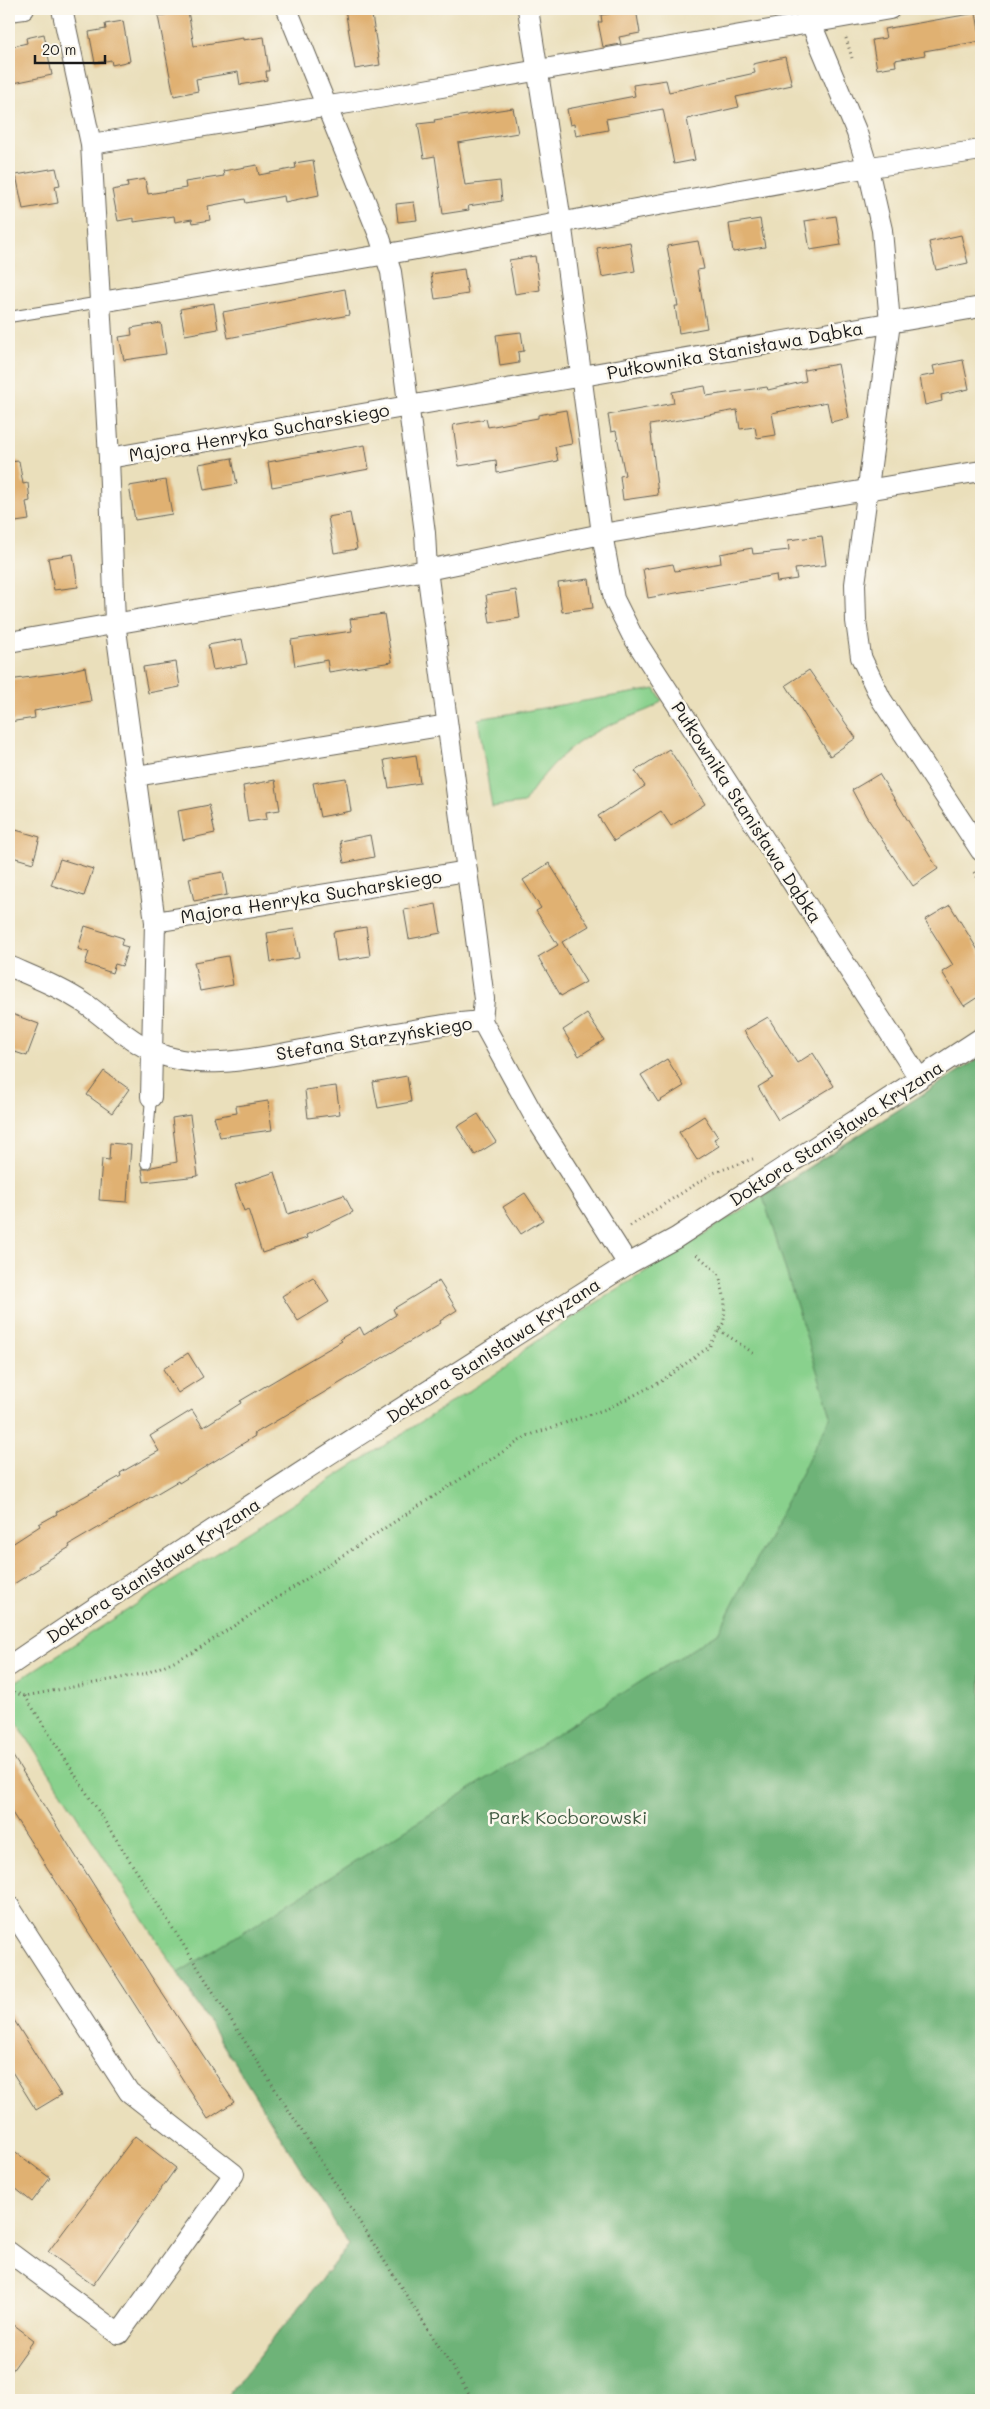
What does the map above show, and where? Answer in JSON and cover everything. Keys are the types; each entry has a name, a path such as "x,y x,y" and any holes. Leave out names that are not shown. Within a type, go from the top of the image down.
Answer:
{"street":[{"path":"9,11 24,9"},
{"path":"62,9 91,144 109,458 115,622 155,922 151,1097"},
{"name":"Majora Henryka Sucharskiego","path":"287,9 340,137 391,272 425,533 426,570 484,998 482,1021"},
{"name":"Pułkownika Stanisława Dąbka","path":"528,9 561,221 602,534 614,599 622,619 919,1078"},
{"path":"91,144 537,71 808,16 890,9"},
{"name":"Pułkownika Stanisława Dąbka","path":"808,16 857,133 868,169 882,230 890,323 855,584 856,621 861,657 881,699 981,851"},
{"path":"101,302 561,221 981,150"},
{"name":"Pułkownika Stanisława Dąbka","path":"580,377 981,307"},
{"name":"Majora Henryka Sucharskiego","path":"109,458 580,377"},
{"path":"9,642 115,622 426,570 602,534 981,471"},
{"path":"136,776 447,725"},
{"name":"Majora Henryka Sucharskiego","path":"155,922 467,871"},
{"name":"Stefana Starzyńskiego","path":"9,966 57,986 88,1006 116,1029 151,1051 178,1060 211,1063 252,1058 450,1024 482,1021 533,1114 628,1264"},
{"name":"Doktora Stanisława Kryzana","path":"9,1666 118,1591 628,1264 676,1238 981,1038"},
{"path":"9,1906 130,2092 234,2174 120,2334 9,2252"}],"lane":[{"path":"9,317 101,302"},
{"path":"146,1163 151,1097"}],"path":[{"path":"9,1690 25,1696 146,1673 192,1653 527,1436 609,1408 660,1382 709,1347 724,1322 725,1300 719,1274 676,1238"},
{"path":"719,1330 755,1354"},
{"path":"25,1696 473,2400"}],"green space":[{"path":"655,689 662,700 654,707 603,728 577,743 552,766 524,803 492,807 478,719"},
{"name":"Park Kocborowski","path":"981,1057 981,2400 224,2400 349,2245 178,1973 9,1710 9,1686 508,1366 527,1347"},
{"name":"Park Kocborowski","path":"981,1057 981,2400 224,2400 349,2245 178,1973 718,1633 831,1416 763,1197"}],"building":[{"path":"345,9 371,9 380,65 355,69"},
{"path":"614,9 636,9 640,33 619,37 621,44 603,47 598,22 602,22 601,15 615,13"},
{"path":"188,11 194,46 243,38 243,40 264,37 269,71 266,71 267,80 240,85 238,72 196,79 198,91 174,96 158,16"},
{"path":"976,13 981,41 924,51 925,55 895,60 896,66 877,69 872,40 886,38 884,29"},
{"path":"123,21 130,61 112,65 111,60 95,63 89,32 106,29 105,24"},
{"path":"44,34 52,75 9,84 9,63 13,63 10,47 27,43 26,38"},
{"path":"785,57 792,85 736,97 739,107 687,119 695,160 674,164 663,109 606,119 608,130 576,136 574,124 570,125 567,109 635,96 633,85 666,80 669,92 755,73 753,64"},
{"path":"513,108 518,133 458,143 465,185 500,181 502,201 468,206 469,210 443,214 435,156 424,158 418,124"},
{"path":"313,160 319,195 285,202 284,196 246,203 245,199 208,206 210,220 193,223 192,219 175,222 174,216 134,222 134,218 118,221 112,190 128,187 127,182 145,179 148,194 186,188 185,182 224,176 223,171 257,165 259,175 296,168 295,163"},
{"path":"56,168 60,185 55,186 58,203 23,209 16,175"},
{"path":"414,202 417,220 398,222 396,204"},
{"path":"836,216 841,245 810,250 805,221"},
{"path":"760,219 765,247 733,252 729,224"},
{"path":"961,235 968,263 936,270 929,242"},
{"path":"698,241 704,269 697,270 707,328 679,333 675,306 678,306 667,246"},
{"path":"630,242 635,271 602,277 597,248"},
{"path":"535,256 540,290 515,294 509,260"},
{"path":"464,269 468,294 435,299 431,274"},
{"path":"345,289 349,315 228,338 223,312"},
{"path":"214,303 218,329 185,335 180,309"},
{"path":"161,323 166,354 124,360 119,337 132,335 131,328"},
{"path":"521,332 524,351 518,352 519,363 500,366 496,335"},
{"path":"963,360 969,389 941,395 942,401 925,405 920,377 935,374 933,366"},
{"path":"838,364 849,418 831,422 827,402 772,413 776,435 757,438 755,427 740,429 737,410 650,425 658,495 623,500 620,476 625,475 616,431 611,432 608,415 674,403 672,392 705,386 707,396 767,387 768,390 806,381 804,370"},
{"path":"566,410 572,444 555,447 558,461 497,473 496,460 459,466 453,425 486,419 488,427 538,418 538,415"},
{"path":"365,445 369,469 272,487 268,462"},
{"path":"232,458 237,484 204,490 199,464"},
{"path":"19,461 23,484 28,483 30,501 26,502 29,520 9,523 9,462"},
{"path":"166,480 172,514 135,520 129,486"},
{"path":"350,513 357,549 334,553 328,517"},
{"path":"822,536 826,565 795,569 797,579 777,582 776,575 648,598 643,569 673,564 675,571 721,563 720,554 752,548 753,554 789,550 788,540"},
{"path":"73,554 78,587 54,590 48,558"},
{"path":"589,579 593,608 562,612 558,583"},
{"path":"516,590 520,618 490,623 486,595"},
{"path":"384,614 392,662 329,672 327,660 295,666 291,640 352,631 350,619"},
{"path":"242,639 247,664 213,670 208,645"},
{"path":"176,662 180,687 148,693 143,667"},
{"path":"85,667 91,701 34,711 35,718 9,722 9,680 60,673"},
{"path":"809,670 856,738 830,756 786,685"},
{"path":"669,749 705,804 671,826 661,811 614,841 598,816 645,786 635,771"},
{"path":"416,755 420,783 389,788 384,760"},
{"path":"879,774 938,869 913,886 866,816 852,790"},
{"path":"346,778 351,811 320,817 313,783"},
{"path":"275,780 280,810 266,812 267,819 248,822 243,786"},
{"path":"209,805 215,833 183,840 178,811"},
{"path":"9,828 40,837 33,863 9,856"},
{"path":"370,835 374,857 344,863 340,841"},
{"path":"60,859 93,869 84,896 51,885"},
{"path":"549,863 589,926 562,942 586,982 561,996 538,957 558,945 536,911 541,908 523,880"},
{"path":"223,872 227,895 194,901 189,878"},
{"path":"436,904 441,933 409,939 404,910"},
{"path":"950,905 981,955 981,995 964,1006 942,972 953,965 925,920"},
{"path":"85,926 123,938 121,945 128,947 122,966 115,964 112,973 85,964 89,952 78,949"},
{"path":"366,927 370,956 337,961 333,932"},
{"path":"294,929 299,958 271,962 267,933"},
{"path":"228,956 233,985 200,991 194,962"},
{"path":"9,1013 39,1024 27,1056 9,1050"},
{"path":"587,1014 604,1040 579,1056 563,1030"},
{"path":"768,1017 797,1063 813,1053 834,1086 778,1120 758,1087 773,1078 744,1031"},
{"path":"667,1059 684,1086 658,1102 641,1075"},
{"path":"104,1071 129,1089 112,1113 87,1095"},
{"path":"407,1076 411,1102 378,1108 373,1082"},
{"path":"336,1086 340,1114 308,1118 305,1090"},
{"path":"268,1101 272,1130 220,1137 214,1117 237,1113 236,1106"},
{"path":"478,1114 496,1142 475,1155 457,1127"},
{"path":"190,1115 198,1176 144,1182 142,1169 177,1162 172,1118"},
{"path":"704,1116 718,1137 714,1139 719,1146 697,1160 679,1132"},
{"path":"110,1143 131,1145 127,1202 99,1200 102,1159 109,1160"},
{"path":"275,1172 288,1214 344,1195 353,1212 306,1235 307,1238 262,1253 248,1209 244,1211 235,1185"},
{"path":"525,1193 543,1220 521,1234 503,1207"},
{"path":"313,1277 329,1302 298,1321 282,1296"},
{"path":"439,1281 457,1310 440,1321 441,1323 254,1434 255,1436 179,1483 178,1481 69,1545 70,1547 38,1566 39,1568 9,1587 9,1546 40,1526 39,1524 57,1514 56,1512 121,1476 120,1473 159,1451 150,1436 192,1410 203,1427 241,1403 240,1401 342,1341 340,1339 360,1327 364,1335 396,1315 393,1309"},
{"path":"188,1353 203,1377 178,1393 163,1369"},
{"path":"9,1750 156,1984 234,2102 208,2119 9,1808"},
{"path":"9,2012 61,2095 36,2110 9,2067"},
{"path":"135,2136 176,2168 93,2285 48,2252"},
{"path":"9,2147 50,2178 32,2202 9,2183"},
{"path":"9,2321 34,2340 9,2375"}]}
